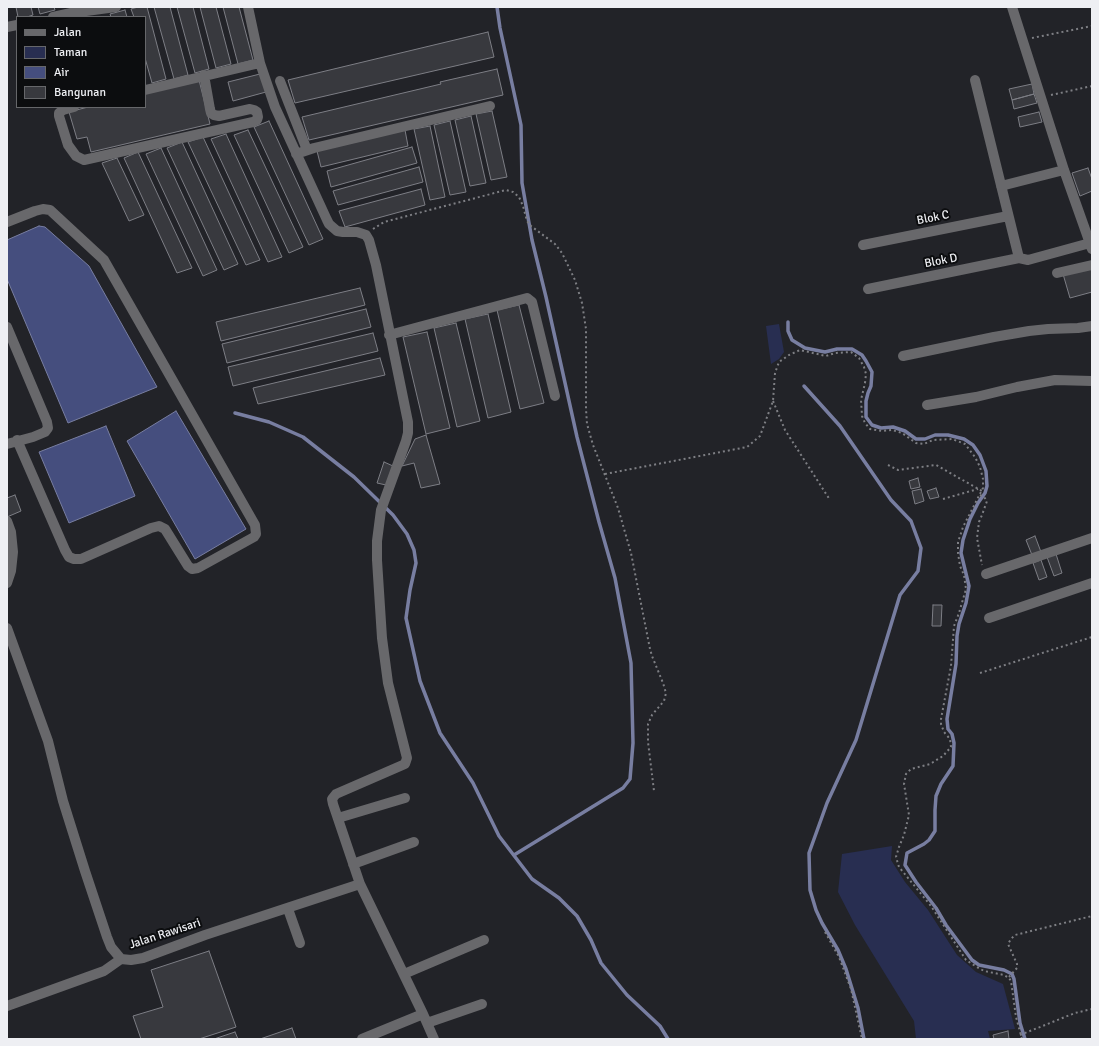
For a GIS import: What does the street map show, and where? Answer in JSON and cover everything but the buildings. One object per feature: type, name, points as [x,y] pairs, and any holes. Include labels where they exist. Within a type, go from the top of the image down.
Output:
[{"type":"street","points":[[57,16],[116,7]]},
{"type":"street","points":[[248,7],[260,63],[275,107],[329,224],[337,231],[357,232],[366,235],[369,240],[376,265],[408,422],[408,433],[383,505],[377,541],[382,638],[388,683],[408,758],[405,764],[398,768],[336,794],[332,799],[360,884],[434,1039]]},
{"type":"street","points":[[1012,7],[1040,98],[1091,246]]},
{"type":"street","points":[[146,90],[260,63]]},
{"type":"street","points":[[70,108],[63,110],[59,113],[59,116],[68,145],[76,156],[84,160],[257,120],[257,112],[250,109],[214,116],[210,109],[204,75]]},
{"type":"street","points":[[975,80],[1019,258]]},
{"type":"street","points":[[280,81],[307,150]]},
{"type":"street","points":[[296,154],[314,148],[490,106]]},
{"type":"street","points":[[1001,186],[1064,170]]},
{"type":"street","points":[[7,222],[35,211],[43,209],[50,210],[104,260],[255,525],[256,534],[254,537],[198,568],[192,569],[188,566],[165,529],[159,526],[151,528],[81,559],[69,557],[12,442],[45,432],[48,428],[47,422],[7,327]]},
{"type":"street","name":"Blok C","points":[[863,245],[1008,216]]},
{"type":"street","name":"Blok D","points":[[868,289],[1019,258],[1028,260],[1091,246]]},
{"type":"street","points":[[1058,273],[1092,265]]},
{"type":"street","points":[[390,335],[527,298],[532,302],[555,396]]},
{"type":"street","points":[[903,356],[994,337],[1048,329],[1092,326]]},
{"type":"street","points":[[927,405],[976,398],[1017,387],[1055,380],[1092,381]]},
{"type":"street","points":[[7,521],[12,532],[13,552],[11,571],[7,583]]},
{"type":"street","points":[[986,574],[1092,538]]},
{"type":"street","points":[[989,618],[1092,582]]},
{"type":"street","name":"Jalan Rawisari","points":[[8,631],[48,741],[66,808],[107,937],[111,947],[121,959],[144,961],[205,935],[360,884]]},
{"type":"street","points":[[338,818],[405,798]]},
{"type":"street","points":[[354,864],[414,842]]},
{"type":"street","points":[[288,908],[300,943]]},
{"type":"street","points":[[404,974],[484,940]]},
{"type":"street","points":[[7,1006],[104,972],[121,959]]},
{"type":"street","points":[[362,1039],[425,1019],[482,1004]]},
{"type":"path","points":[[1023,40],[1092,26]]},
{"type":"path","points":[[1040,98],[1092,86]]},
{"type":"path","points":[[366,235],[384,222],[506,190],[513,192],[519,197],[530,226],[555,244],[562,253],[575,280],[582,303],[586,329],[586,409],[588,424],[594,445],[618,508],[631,552],[652,656],[666,693],[664,701],[652,715],[648,724],[648,742],[654,791]]},
{"type":"path","points":[[605,474],[747,447],[760,436],[773,401],[775,373],[779,362],[800,350],[826,356],[836,353],[851,352],[859,358],[866,374],[861,400],[862,416],[870,429],[882,431],[892,430],[902,433],[916,443],[924,444],[933,440],[952,439],[965,444],[975,457],[980,466],[984,479],[983,488],[963,527],[958,542],[960,566],[964,575],[966,589],[954,626],[952,666],[941,718],[941,724],[944,732],[950,738],[951,747],[943,756],[930,764],[911,770],[906,774],[904,784],[909,815],[896,857],[899,867],[931,906],[966,960],[984,971],[1009,977],[1022,1039]]},
{"type":"path","points":[[773,401],[784,430],[830,500]]},
{"type":"path","points":[[888,465],[898,470],[936,465],[982,491]]},
{"type":"path","points":[[943,499],[978,489]]},
{"type":"path","points":[[980,495],[987,501],[978,522],[977,538],[983,572],[986,574]]},
{"type":"path","points":[[980,673],[1092,637]]},
{"type":"path","points":[[1009,977],[1016,969],[1017,964],[1008,944],[1011,938],[1015,935],[1092,916]]},
{"type":"path","points":[[825,932],[839,957],[851,989],[862,1039]]},
{"type":"path","points":[[1021,1035],[1075,1013],[1092,1009]]},
{"type":"green space","points":[[779,324],[784,352],[779,359],[771,364],[766,326]]},
{"type":"green space","points":[[892,846],[891,860],[905,882],[928,910],[957,955],[976,972],[1003,984],[1015,1029],[988,1031],[990,1039],[916,1039],[914,1021],[855,925],[838,892],[842,854]]},
{"type":"water","points":[[39,226],[45,227],[89,266],[157,387],[68,423],[7,279],[7,240]]},
{"type":"water","points":[[176,411],[246,529],[195,559],[127,441]]},
{"type":"water","points":[[106,426],[135,496],[69,523],[39,452]]},
{"type":"waterway","points":[[497,7],[500,28],[521,125],[522,183],[532,240],[577,437],[615,578],[631,663],[633,743],[630,779],[623,788],[514,855]]},
{"type":"waterway","points":[[788,322],[788,331],[792,340],[805,348],[825,352],[837,349],[852,349],[862,355],[872,372],[871,386],[866,401],[866,417],[872,425],[881,428],[893,427],[905,431],[916,439],[925,439],[935,435],[948,435],[964,439],[973,445],[980,455],[986,471],[987,486],[985,493],[970,519],[963,540],[961,553],[969,586],[957,636],[956,664],[947,719],[948,729],[952,734],[954,743],[953,766],[941,784],[936,796],[935,831],[929,840],[924,844],[907,853],[905,865],[972,960],[979,965],[1004,970],[1012,974],[1020,1023],[1025,1039]]},
{"type":"waterway","points":[[804,386],[840,426],[891,500],[911,521],[921,548],[918,571],[900,595],[856,740],[827,803],[809,853],[810,890],[816,910],[838,950],[846,969],[858,1008],[864,1039]]},
{"type":"waterway","points":[[235,413],[269,422],[303,437],[354,477],[393,515],[407,534],[414,550],[416,563],[406,618],[420,681],[440,733],[473,783],[499,836],[532,879],[559,898],[577,916],[591,940],[601,963],[627,995],[660,1026],[668,1039]]}]
